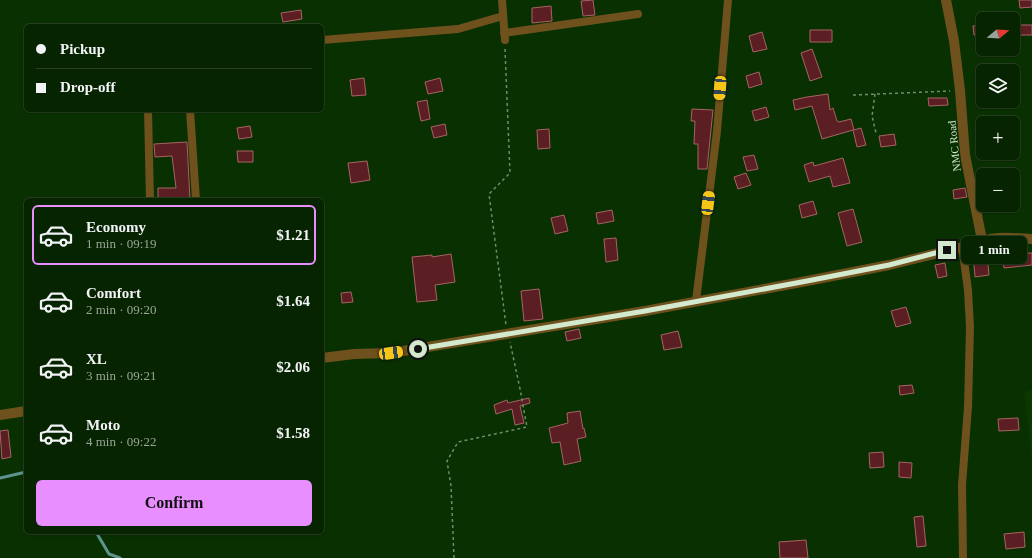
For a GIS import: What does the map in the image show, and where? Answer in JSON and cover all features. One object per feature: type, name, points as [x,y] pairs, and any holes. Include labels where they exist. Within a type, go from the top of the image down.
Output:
[{"type":"street","points":[[502,0],[504,37],[638,14]]},
{"type":"street","points":[[696,301],[717,131],[728,0]]},
{"type":"street","name":"NMC Road","points":[[946,0],[954,41],[960,90],[965,155],[982,240]]},
{"type":"street","points":[[324,40],[458,29],[503,16]]},
{"type":"street","points":[[148,112],[150,198]]},
{"type":"street","points":[[190,112],[196,198]]},
{"type":"street","points":[[324,358],[354,354],[391,353],[645,311],[889,265],[975,244],[982,240],[999,238],[1032,239]]},
{"type":"street","points":[[962,246],[968,290],[970,328],[968,407],[962,485],[963,558]]},
{"type":"street","points":[[0,415],[24,411]]},
{"type":"path","points":[[454,558],[451,486],[447,461],[458,442],[527,427],[508,333],[489,194],[510,173],[504,37]]},
{"type":"path","points":[[853,95],[960,90]]},
{"type":"path","points":[[875,94],[872,116],[876,134]]},
{"type":"shaded area","points":[[1032,390],[1032,458],[1024,392]]},
{"type":"building","points":[[593,0],[595,15],[583,16],[581,1]]},
{"type":"building","points":[[1019,0],[1032,0],[1032,7],[1020,8]]},
{"type":"building","points":[[551,6],[552,21],[532,23],[532,8]]},
{"type":"building","points":[[301,10],[302,19],[283,22],[281,13]]},
{"type":"building","points":[[1020,25],[1032,25],[1032,35],[1020,35]]},
{"type":"building","points":[[973,26],[976,26],[976,35],[974,35]]},
{"type":"building","points":[[810,30],[832,30],[832,42],[810,42]]},
{"type":"building","points":[[762,32],[767,49],[753,52],[749,36]]},
{"type":"building","points":[[812,49],[822,77],[810,81],[801,53]]},
{"type":"building","points":[[759,72],[762,84],[749,88],[746,76]]},
{"type":"building","points":[[364,78],[366,95],[352,96],[350,80]]},
{"type":"building","points":[[440,78],[443,91],[428,94],[425,82]]},
{"type":"building","points":[[828,94],[830,110],[833,108],[837,121],[839,122],[851,119],[854,130],[861,128],[866,145],[857,147],[853,130],[822,139],[812,106],[795,110],[793,100]]},
{"type":"building","points":[[928,98],[947,98],[948,105],[929,106]]},
{"type":"building","points":[[427,100],[430,119],[421,121],[417,102]]},
{"type":"building","points":[[766,107],[769,117],[755,121],[752,111]]},
{"type":"building","points":[[692,109],[713,110],[707,169],[698,169],[698,144],[694,144],[695,121],[691,121]]},
{"type":"building","points":[[445,124],[447,135],[434,138],[431,127]]},
{"type":"building","points":[[250,126],[252,137],[239,139],[237,128]]},
{"type":"building","points":[[549,129],[550,148],[538,149],[537,130]]},
{"type":"building","points":[[894,134],[896,145],[881,147],[879,136]]},
{"type":"building","points":[[187,142],[190,198],[158,198],[158,188],[176,188],[172,156],[155,157],[154,144]]},
{"type":"building","points":[[237,151],[253,151],[253,162],[238,162]]},
{"type":"building","points":[[754,155],[758,169],[747,171],[743,157]]},
{"type":"building","points":[[843,158],[850,183],[833,187],[830,176],[809,182],[804,165],[813,162],[814,166]]},
{"type":"building","points":[[367,161],[370,180],[351,183],[348,163]]},
{"type":"building","points":[[746,173],[751,185],[738,189],[734,177]]},
{"type":"building","points":[[965,188],[967,197],[954,199],[953,190]]},
{"type":"building","points":[[813,201],[817,214],[802,218],[799,205]]},
{"type":"building","points":[[853,209],[862,242],[847,246],[838,213]]},
{"type":"building","points":[[612,210],[614,221],[598,224],[596,213]]},
{"type":"building","points":[[564,215],[568,231],[555,234],[551,218]]},
{"type":"building","points":[[616,238],[618,260],[606,262],[604,239]]},
{"type":"building","points":[[987,253],[989,275],[975,277],[973,254]]},
{"type":"building","points":[[1032,253],[1032,265],[1004,268],[1002,255]]},
{"type":"building","points":[[451,254],[455,282],[435,285],[437,300],[417,302],[412,257],[432,255],[432,257]]},
{"type":"building","points":[[945,263],[947,276],[938,278],[935,265]]},
{"type":"building","points":[[539,289],[543,319],[524,321],[521,291]]},
{"type":"building","points":[[351,292],[353,302],[342,303],[341,293]]},
{"type":"building","points":[[906,307],[911,323],[896,327],[891,311]]},
{"type":"building","points":[[579,329],[581,338],[567,341],[565,332]]},
{"type":"building","points":[[678,331],[682,347],[664,350],[661,335]]},
{"type":"building","points":[[912,385],[914,393],[900,395],[899,386]]},
{"type":"building","points":[[529,398],[530,403],[520,406],[524,423],[515,425],[512,409],[496,414],[494,405],[507,400],[508,403]]},
{"type":"building","points":[[580,411],[586,437],[577,439],[581,461],[564,465],[560,442],[552,443],[549,428],[568,423],[567,413]]},
{"type":"building","points":[[1018,418],[1019,430],[999,431],[998,419]]},
{"type":"building","points":[[8,430],[11,457],[2,459],[0,431]]},
{"type":"building","points":[[883,452],[884,467],[870,468],[869,453]]},
{"type":"building","points":[[899,462],[912,463],[911,478],[899,477]]},
{"type":"building","points":[[923,516],[926,546],[917,547],[914,517]]},
{"type":"building","points":[[1024,532],[1025,547],[1006,549],[1004,534]]},
{"type":"building","points":[[806,540],[808,558],[780,558],[779,542]]},
{"type":"waterway","points":[[0,478],[24,472]]},
{"type":"waterway","points":[[97,534],[109,554],[120,558]]},
{"type":"route","points":[[418,349],[645,311],[807,281],[889,265],[947,250]]}]
